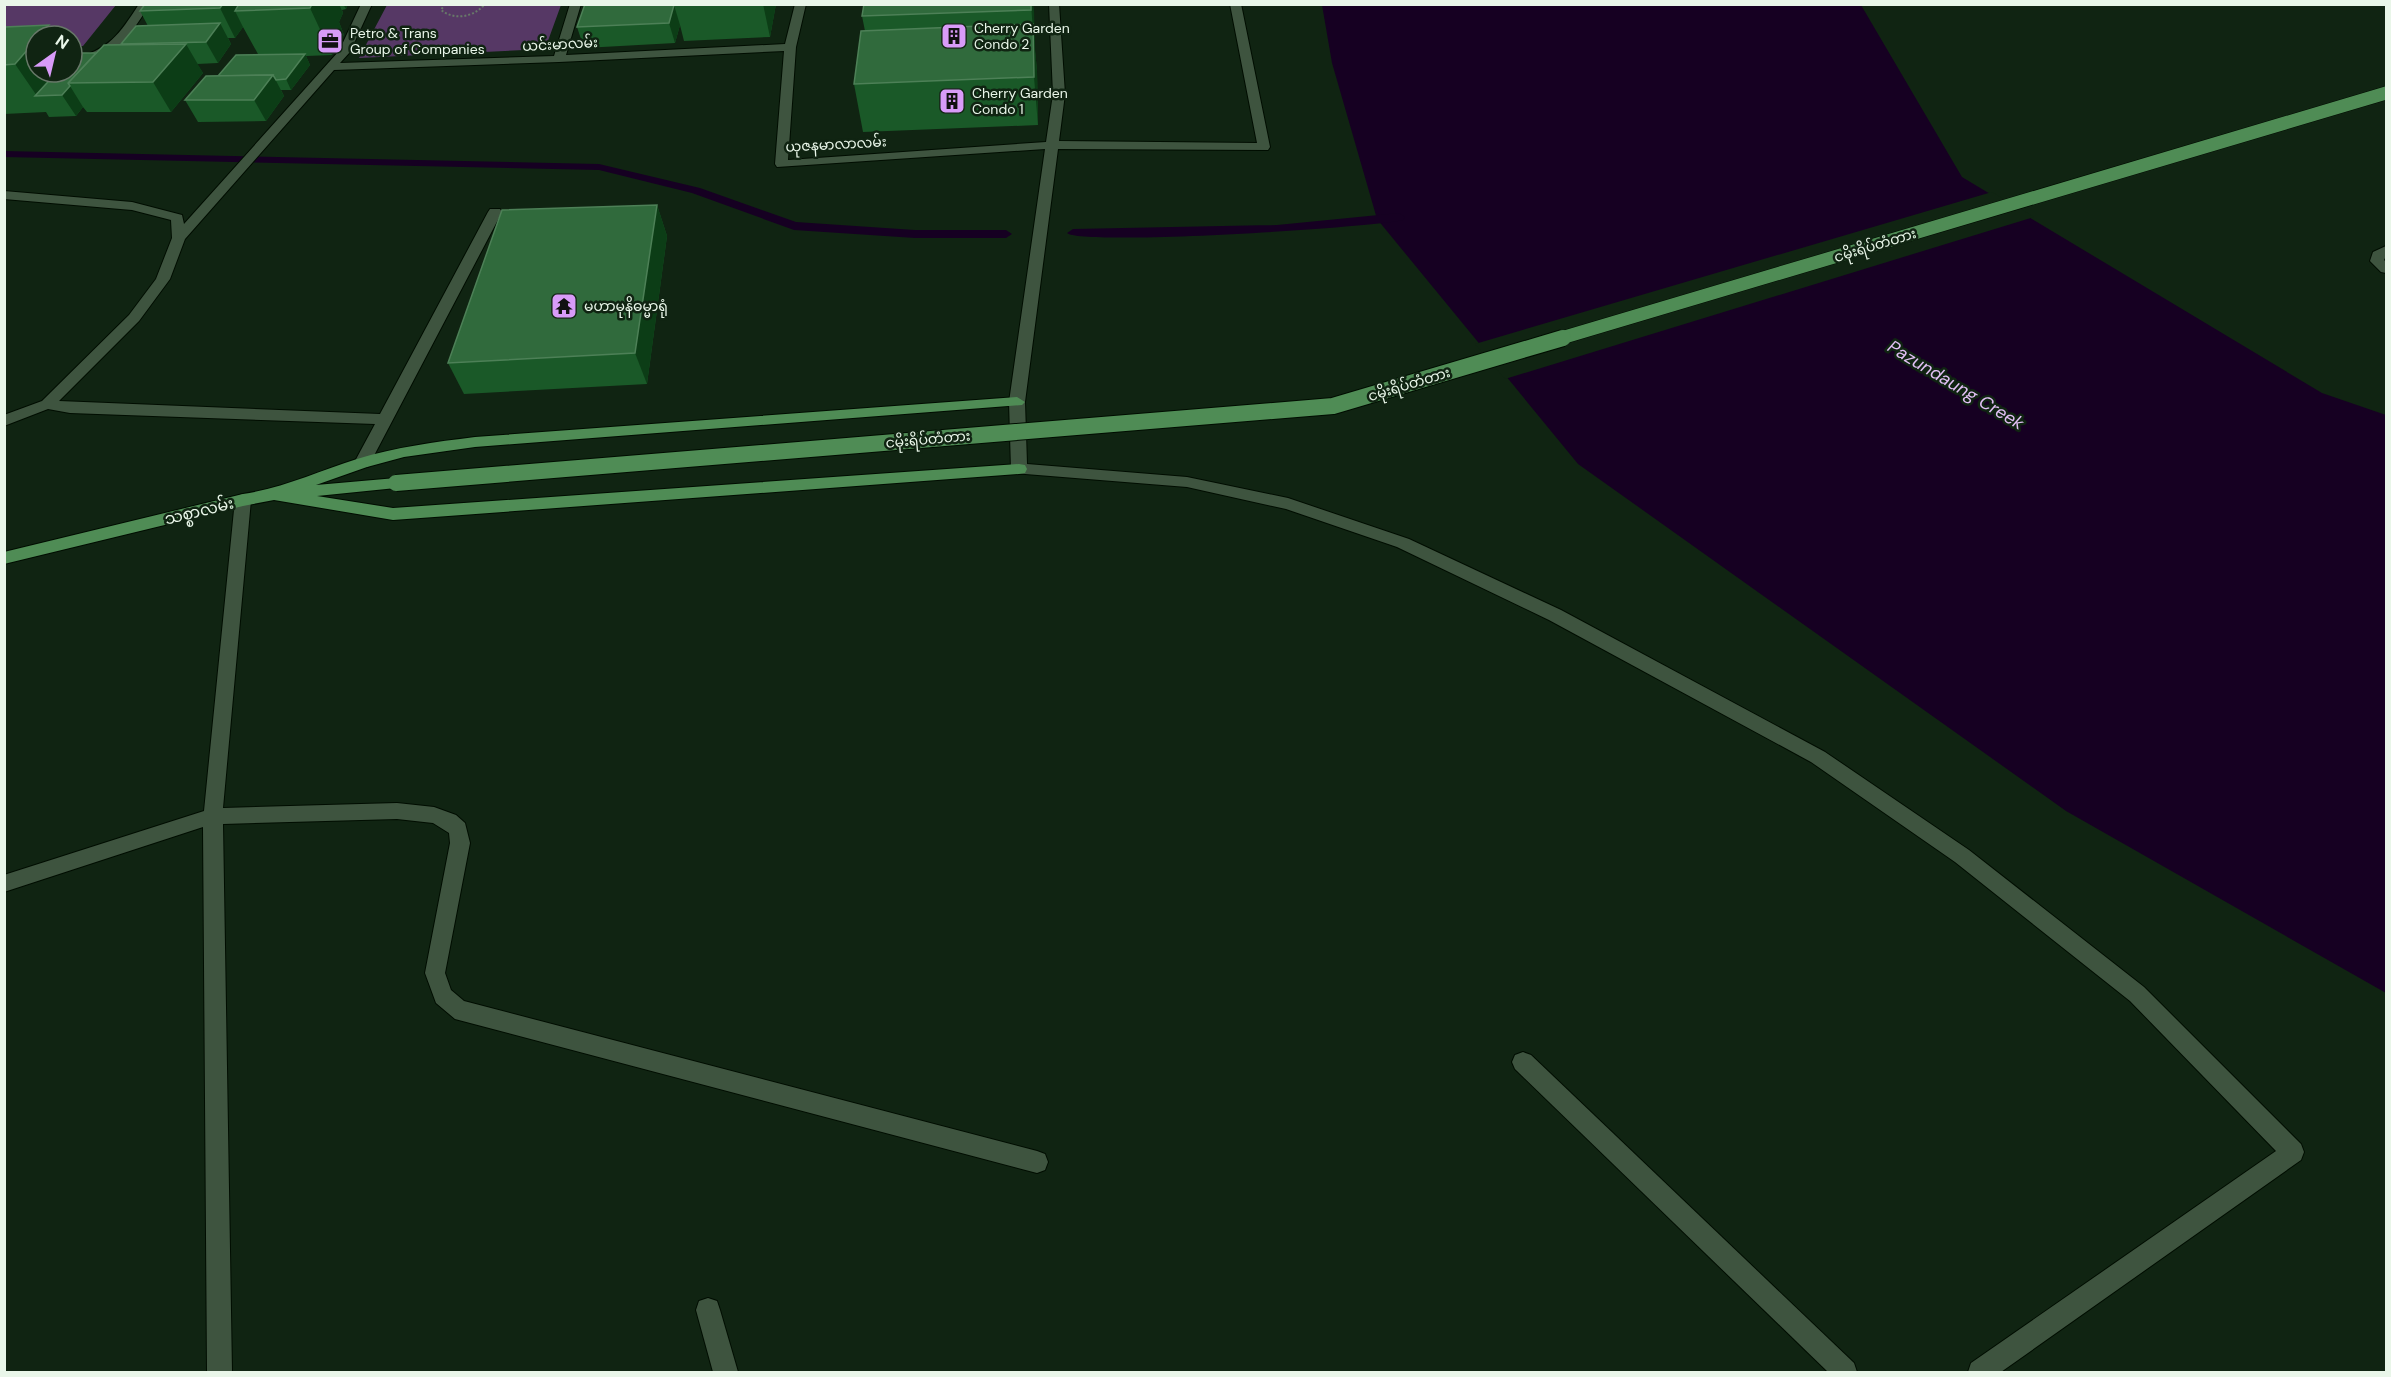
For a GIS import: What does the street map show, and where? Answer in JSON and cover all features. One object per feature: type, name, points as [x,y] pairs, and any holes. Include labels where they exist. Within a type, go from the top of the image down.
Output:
[{"type":"main road","name":"ငမိုးရိပ်တံတား","points":[[396,483],[1332,406],[2386,93]]},
{"type":"main road","points":[[273,495],[362,463],[404,452],[475,442],[1017,402]]},
{"type":"main road","points":[[273,495],[393,514],[1019,469]]},
{"type":"main road","name":"သစ္စာလမ်း","points":[[4,558],[243,500],[396,483]]},
{"type":"street","points":[[84,60],[94,58],[117,45],[145,4]]},
{"type":"street","points":[[4,421],[47,404],[134,318],[163,279],[180,238],[344,52],[367,4]]},
{"type":"street","points":[[559,59],[576,4]]},
{"type":"street","name":"ယုဇနမာလာလမ်း","points":[[801,4],[790,47],[781,164],[1052,145]]},
{"type":"street","points":[[1054,4],[1059,94],[1017,402],[1019,469],[1187,482],[1288,504],[1403,543],[1545,610],[1818,757],[1962,856],[2137,994],[2293,1152],[1980,1372]]},
{"type":"street","points":[[1052,145],[1264,147],[1235,4]]},
{"type":"street","name":"ယင်းမာလမ်း","points":[[331,67],[559,59],[790,47]]},
{"type":"street","points":[[4,195],[132,206],[177,218],[180,238]]},
{"type":"street","points":[[362,463],[495,212]]},
{"type":"street","points":[[2386,250],[2378,255],[2377,261],[2386,269]]},
{"type":"street","points":[[47,404],[70,408],[384,419]]},
{"type":"street","points":[[219,1372],[213,816],[243,500]]},
{"type":"street","points":[[4,884],[213,816],[397,811],[434,815],[449,821],[458,829],[460,843],[435,973],[439,990],[447,1003],[464,1012],[1036,1162]]},
{"type":"street","points":[[1523,1062],[1845,1372]]},
{"type":"street","points":[[708,1310],[726,1372]]},
{"type":"path","points":[[445,4],[441,10],[453,16],[476,13],[484,4]]},
{"type":"shaded area","points":[[5,5],[116,5],[84,45],[84,24],[24,24],[24,41],[5,50]]},
{"type":"shaded area","points":[[387,5],[561,5],[545,49],[359,58]]},
{"type":"water","name":"Pazundaung Creek","points":[[1322,5],[1861,5],[1962,177],[2322,393],[2386,415],[2386,993],[2066,811],[1578,464],[1377,219],[1332,63]]},
{"type":"pier","points":[[1992,192],[2034,217],[1505,379],[1475,344]]},
{"type":"building","points":[[145,4],[223,4],[220,8],[140,11]]},
{"type":"building","points":[[239,4],[312,4],[310,8],[235,11]]},
{"type":"building","points":[[585,4],[674,5],[669,23],[577,27]]},
{"type":"building","points":[[864,4],[1031,4],[1031,10],[862,16]]},
{"type":"building","points":[[220,23],[206,42],[121,44],[136,26]]},
{"type":"building","points":[[1033,24],[1034,77],[854,84],[861,31]]},
{"type":"building","points":[[24,26],[24,54],[15,64],[4,65],[5,27]]},
{"type":"building","points":[[186,44],[153,82],[84,83],[84,66],[104,45]]},
{"type":"building","points":[[84,53],[96,53],[84,66]]},
{"type":"building","points":[[305,54],[286,79],[276,80],[273,75],[218,76],[236,55]]},
{"type":"building","points":[[273,75],[254,100],[185,100],[206,76]]},
{"type":"building","points":[[46,84],[69,84],[70,86],[62,95],[35,96]]},
{"type":"building","points":[[657,205],[635,353],[448,363],[502,210]]},
{"type":"waterway","points":[[4,154],[599,167],[696,190],[794,226],[915,234],[1006,234]]},
{"type":"waterway","points":[[1073,233],[1277,229],[1399,217]]},
{"type":"place","name":"Cherry Garden Condo 2","points":[[954,36]]},
{"type":"place","name":"Petro & Trans Group of Companies","points":[[330,41]]},
{"type":"place","name":"Cherry Garden Condo 1","points":[[952,101]]},
{"type":"place","name":"မဟာမုနိဓမ္မာရုံ","points":[[564,306]]}]
